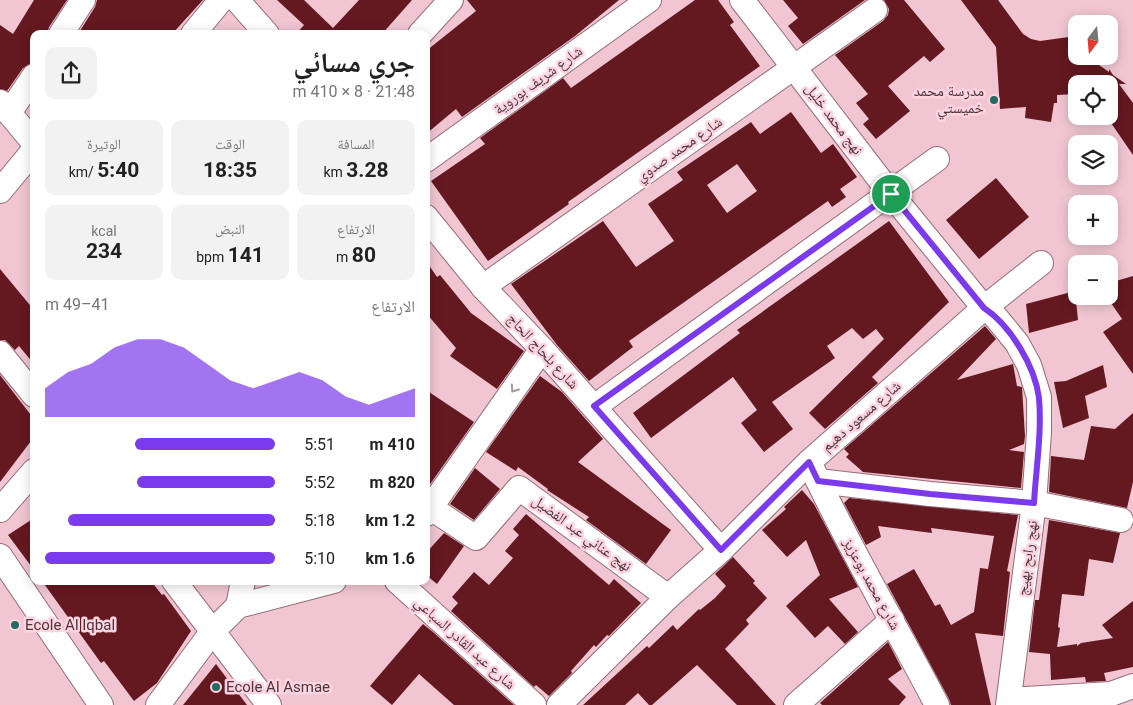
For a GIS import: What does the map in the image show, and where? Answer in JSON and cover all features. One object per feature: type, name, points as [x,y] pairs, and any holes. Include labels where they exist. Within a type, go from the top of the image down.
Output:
[{"type":"street","points":[[64,30],[83,0]]},
{"type":"street","points":[[196,30],[222,0]]},
{"type":"street","points":[[237,0],[263,30]]},
{"type":"street","points":[[424,30],[451,0]]},
{"type":"street","name":"شارع شريف بوروية","points":[[430,157],[649,0]]},
{"type":"street","name":"نهج محمد خليل","points":[[742,0],[891,194],[984,308]]},
{"type":"street","name":"شارع محمد صدوي","points":[[483,287],[875,10]]},
{"type":"street","points":[[30,80],[5,108],[30,138]]},
{"type":"street","points":[[0,191],[30,155]]},
{"type":"street","points":[[594,406],[891,194],[937,159]]},
{"type":"street","name":"شارع بلحاج الحاج","points":[[430,222],[483,287],[594,406],[721,550]]},
{"type":"street","name":"شارع مسعود دهيم","points":[[559,705],[668,597],[813,472],[984,308],[1041,263]]},
{"type":"street","name":"نهج رابح بهيج","points":[[984,308],[994,315],[1017,344],[1029,366],[1038,397],[1039,432],[1034,503],[1008,702]]},
{"type":"street","name":"نهج عناني عبد الفضيل","points":[[430,510],[542,349]]},
{"type":"street","points":[[0,353],[30,389]]},
{"type":"street","points":[[813,472],[930,494],[1034,503],[1122,520]]},
{"type":"street","name":"شارع محمد بوعزيز","points":[[813,472],[836,520],[892,620],[936,705]]},
{"type":"street","points":[[0,510],[30,476]]},
{"type":"street","name":"نهج عناني عبد الفضيل","points":[[430,512],[476,538],[520,488],[668,597]]},
{"type":"street","points":[[0,556],[101,705]]},
{"type":"street","points":[[177,585],[269,705]]},
{"type":"street","points":[[238,606],[242,585]]},
{"type":"street","points":[[158,705],[212,632],[238,606],[319,585]]},
{"type":"street","name":"شارع عبد القادر السباعي","points":[[401,585],[534,705]]},
{"type":"street","points":[[796,705],[892,620]]},
{"type":"street","points":[[1008,702],[1111,694],[1133,686]]},
{"type":"building","points":[[34,0],[67,0],[48,30],[30,30],[30,64],[23,68],[7,91],[0,89],[0,25],[13,34]]},
{"type":"building","points":[[97,0],[203,0],[176,30],[81,30],[95,7]]},
{"type":"building","points":[[277,0],[304,0],[333,28],[359,0],[412,0],[386,30],[300,30],[304,25]]},
{"type":"building","points":[[467,0],[619,0],[575,36],[462,117],[456,109],[430,131],[430,48],[476,11]]},
{"type":"building","points":[[695,0],[718,0],[734,22],[730,25],[760,66],[488,261],[431,181],[485,144],[480,138],[563,78],[571,88]]},
{"type":"building","points":[[783,0],[865,0],[803,44],[788,26],[798,18]]},
{"type":"building","points":[[884,0],[904,0],[945,49],[930,62],[924,56],[888,86],[910,111],[876,139],[863,124],[869,119],[856,103],[868,94],[835,55],[883,21],[888,15],[889,9]]},
{"type":"building","points":[[961,0],[998,0],[1023,34],[1031,39],[1040,41],[1068,37],[1068,65],[1099,65],[1109,72],[1109,69],[1113,75],[1068,75],[1068,94],[1057,95],[1057,103],[1054,103],[1051,122],[1025,118],[1026,107],[1000,109],[996,47]]},
{"type":"building","points":[[1118,78],[1126,84],[1119,84],[1133,103],[1133,155],[1112,125],[1118,125]]},
{"type":"building","points":[[791,112],[821,153],[833,144],[857,177],[840,189],[846,197],[832,207],[828,201],[629,341],[633,347],[589,381],[557,345],[511,284],[603,221],[636,267],[674,241],[648,204],[683,180],[677,172],[751,122],[760,134]],"holes":[[[737,164],[757,191],[727,213],[707,185]]]},
{"type":"building","points":[[996,178],[1029,217],[979,259],[946,220]]},
{"type":"building","points":[[889,221],[949,302],[872,377],[878,383],[825,429],[809,413],[884,339],[876,329],[863,339],[852,328],[827,346],[835,358],[772,402],[793,429],[764,452],[741,423],[757,410],[733,377],[651,438],[633,413],[740,333],[737,330]]},
{"type":"building","points":[[430,267],[437,277],[440,275],[471,313],[524,351],[497,389],[450,356],[456,348],[430,318]]},
{"type":"building","points":[[0,269],[30,305],[30,359],[19,346],[15,350],[5,340],[0,340]]},
{"type":"building","points":[[1133,276],[1133,374],[1103,332],[1122,319],[1112,305],[1118,305],[1118,280]]},
{"type":"building","points":[[1068,293],[1068,305],[1076,305],[1078,320],[1029,333],[1026,304]]},
{"type":"building","points":[[985,326],[996,339],[957,380],[1013,364],[1017,386],[1022,387],[1025,436],[1024,444],[1009,450],[1024,452],[1021,488],[863,472],[846,457],[849,454],[844,449]]},
{"type":"building","points":[[1103,365],[1107,387],[1085,396],[1089,418],[1063,428],[1054,382],[1066,381]]},
{"type":"building","points":[[0,375],[30,414],[30,442],[0,482]]},
{"type":"building","points":[[540,376],[562,392],[603,439],[578,462],[671,530],[646,564],[586,520],[589,517],[547,490],[518,467],[516,471],[486,452]]},
{"type":"building","points":[[430,393],[474,422],[430,484]]},
{"type":"building","points":[[1133,413],[1133,482],[1127,508],[1049,492],[1051,456],[1084,460],[1091,426],[1115,429]]},
{"type":"building","points":[[475,468],[500,489],[474,520],[450,504]]},
{"type":"building","points":[[802,490],[814,504],[858,587],[829,599],[858,632],[845,644],[828,626],[815,638],[786,606],[820,575],[806,540],[787,557],[762,530],[786,509],[784,507]]},
{"type":"building","points":[[849,498],[1018,515],[1007,571],[1010,572],[1003,636],[975,633],[991,705],[951,705],[887,584],[914,569],[935,606],[940,604],[951,625],[974,612],[980,568],[988,569],[994,536],[931,528],[932,533],[878,526],[881,537],[866,545],[844,503]]},
{"type":"building","points":[[526,514],[609,585],[614,579],[641,603],[609,636],[607,635],[596,647],[594,645],[571,671],[572,673],[549,696],[536,685],[534,687],[451,611],[458,603],[452,597],[474,572],[489,585],[513,558],[505,551],[519,535],[513,529]]},
{"type":"building","points":[[1049,520],[1120,533],[1113,563],[1089,559],[1084,596],[1062,594],[1058,627],[1060,628],[1057,647],[1077,644],[1077,646],[1081,643],[1113,638],[1102,625],[1133,601],[1133,667],[1104,673],[1106,681],[1086,682],[1085,677],[1051,680],[1050,654],[1029,652],[1035,600],[1039,600]]},
{"type":"building","points":[[30,521],[30,565],[8,535]]},
{"type":"building","points":[[444,533],[464,546],[437,584],[430,578],[430,549]]},
{"type":"building","points":[[733,557],[755,581],[753,583],[767,598],[746,620],[749,624],[725,649],[776,705],[737,705],[697,665],[652,705],[649,705],[638,693],[625,705],[583,705],[647,646],[649,648],[673,625],[677,630],[699,609],[715,598],[726,586],[715,574]]},
{"type":"building","points":[[45,585],[154,585],[162,595],[164,594],[191,631],[157,683],[134,701],[104,661],[101,663]]},
{"type":"building","points":[[423,624],[514,705],[454,705],[419,674],[392,705],[370,686]]},
{"type":"building","points":[[888,642],[902,669],[888,679],[906,697],[899,705],[822,705],[820,703]]},
{"type":"building","name":"Ecole Al Asmae","points":[[216,664],[247,705],[183,705]]},
{"type":"place","name":"مدرسة محمد خميستي","points":[[994,100]]},
{"type":"place","name":"Ecole Al Iqbal","points":[[15,625]]},
{"type":"place","name":"Ecole Al Asmae","points":[[216,687]]},
{"type":"route","points":[[891,194],[984,308],[994,315],[1006,329],[1029,366],[1038,397],[1039,432],[1034,503],[930,494],[818,481],[809,462],[721,550],[594,406],[891,194]]}]
